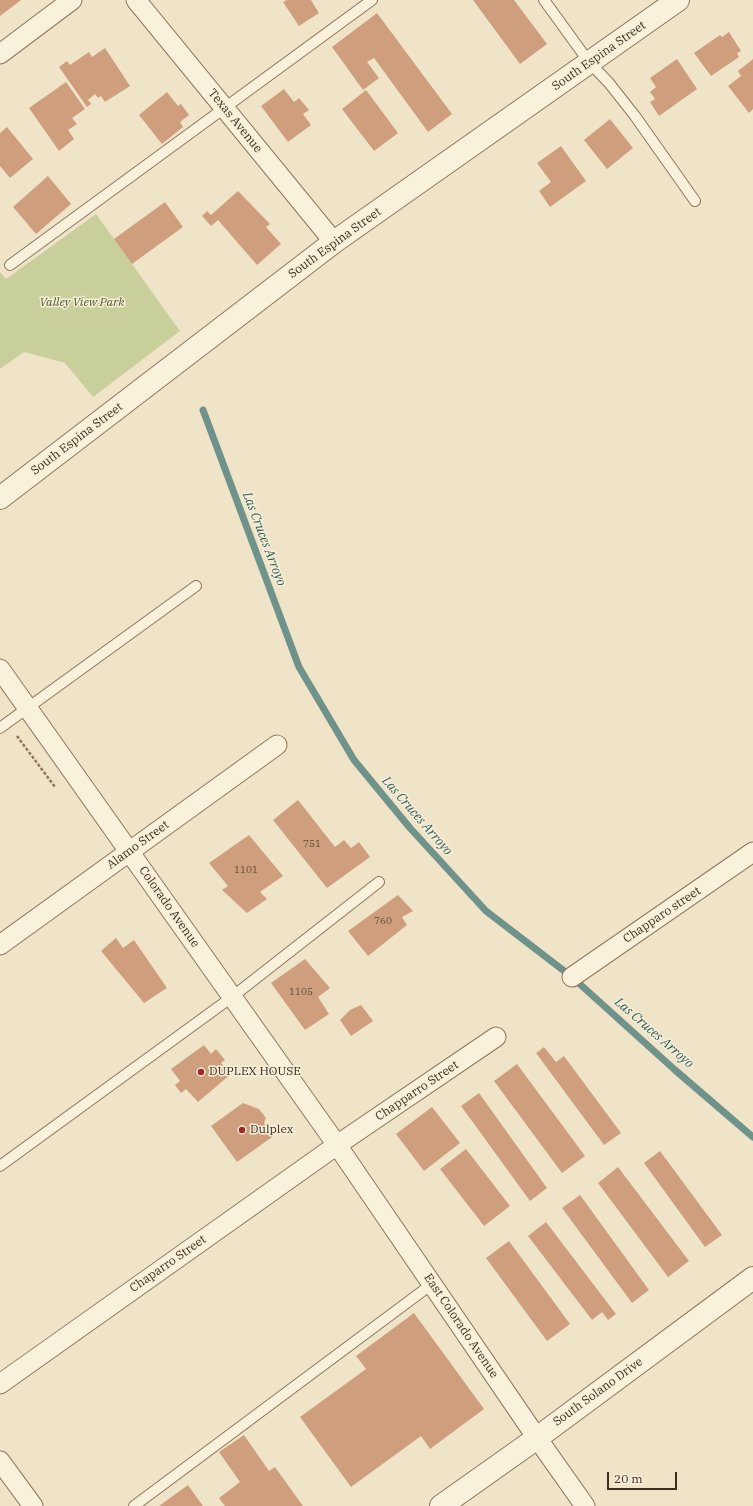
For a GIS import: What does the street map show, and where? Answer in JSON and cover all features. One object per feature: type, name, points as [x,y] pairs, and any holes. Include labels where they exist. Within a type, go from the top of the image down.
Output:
[{"type":"street","points":[[0,54],[72,0]]},
{"type":"street","name":"Texas Avenue","points":[[136,0],[334,242]]},
{"type":"street","name":"South Espina Street","points":[[0,498],[334,242],[678,0]]},
{"type":"street","name":"Colorado Avenue","points":[[0,669],[337,1145]]},
{"type":"street","name":"Alamo Street","points":[[0,945],[277,745]]},
{"type":"street","name":"Chapparo street","points":[[572,977],[753,852]]},
{"type":"street","name":"Chapparro Street","points":[[337,1145],[496,1037]]},
{"type":"street","name":"East Colorado Avenue","points":[[337,1145],[536,1438],[585,1506]]},
{"type":"street","name":"Chaparro Street","points":[[0,1384],[337,1145]]},
{"type":"street","name":"South Solano Drive","points":[[441,1506],[753,1278]]},
{"type":"street","points":[[0,1461],[33,1506]]},
{"type":"lane","points":[[10,265],[372,0]]},
{"type":"lane","points":[[544,0],[589,62],[609,83],[635,116],[695,201]]},
{"type":"lane","points":[[4,725],[196,586]]},
{"type":"lane","points":[[0,1166],[232,997],[379,882]]},
{"type":"lane","points":[[134,1506],[432,1284]]},
{"type":"path","points":[[4,725],[57,790]]},
{"type":"green space","name":"Valley View Park","points":[[96,214],[180,331],[93,397],[65,363],[24,352],[0,369],[0,272],[6,279]]},
{"type":"building","points":[[0,0],[21,0],[0,16]]},
{"type":"building","points":[[287,0],[311,0],[319,13],[299,26],[283,2]]},
{"type":"building","points":[[473,0],[514,0],[547,44],[520,64]]},
{"type":"building","points":[[377,13],[452,114],[428,132],[374,58],[367,62],[379,78],[363,90],[332,47]]},
{"type":"building","points":[[729,32],[741,51],[737,53],[739,57],[711,76],[694,53],[720,35],[722,37]]},
{"type":"building","points":[[105,48],[130,86],[105,102],[101,96],[98,98],[95,94],[88,100],[91,104],[87,107],[59,67],[67,61],[70,65],[89,52],[92,57]]},
{"type":"building","points":[[677,59],[697,89],[659,116],[650,102],[655,99],[650,92],[656,87],[650,78]]},
{"type":"building","points":[[753,59],[753,109],[749,113],[728,86],[741,76],[738,71]]},
{"type":"building","points":[[66,82],[85,109],[72,118],[77,124],[68,130],[74,139],[59,151],[29,108]]},
{"type":"building","points":[[284,89],[294,102],[299,98],[309,110],[303,114],[311,125],[288,142],[261,106]]},
{"type":"building","points":[[366,90],[398,133],[374,151],[342,109]]},
{"type":"building","points":[[167,92],[178,106],[181,104],[189,115],[180,122],[183,127],[162,144],[139,115]]},
{"type":"building","points":[[610,119],[633,148],[607,169],[584,140]]},
{"type":"building","points":[[7,127],[33,159],[10,178],[0,166],[0,133]]},
{"type":"building","points":[[561,146],[586,181],[550,207],[539,191],[551,182],[537,163]]},
{"type":"building","points":[[48,176],[71,204],[36,234],[13,207]]},
{"type":"building","points":[[238,191],[270,224],[266,227],[281,244],[257,265],[218,220],[211,226],[202,216],[207,211],[211,215]]},
{"type":"building","points":[[165,202],[183,227],[132,264],[114,239]]},
{"type":"building","points":[[298,800],[335,847],[344,840],[351,848],[359,842],[370,857],[327,888],[273,820]]},
{"type":"building","points":[[249,835],[283,876],[260,892],[267,899],[247,913],[222,890],[228,886],[209,863]]},
{"type":"building","points":[[398,895],[413,911],[402,917],[407,925],[368,956],[348,931]]},
{"type":"building","points":[[116,938],[123,948],[134,940],[167,988],[144,1003],[101,951]]},
{"type":"building","points":[[305,959],[330,988],[318,997],[329,1014],[305,1030],[271,983]]},
{"type":"building","points":[[361,1005],[373,1021],[351,1036],[340,1020],[350,1010]]},
{"type":"building","name":"DUPLEX HOUSE","points":[[204,1045],[211,1054],[216,1049],[225,1060],[221,1063],[231,1074],[198,1102],[186,1089],[181,1093],[175,1085],[180,1081],[171,1069]]},
{"type":"building","points":[[544,1047],[556,1062],[564,1056],[621,1133],[604,1145],[536,1053]]},
{"type":"building","points":[[517,1064],[585,1156],[562,1173],[494,1081]]},
{"type":"building","points":[[479,1093],[547,1188],[530,1201],[461,1106]]},
{"type":"building","name":"Dulplex","points":[[243,1103],[259,1109],[266,1118],[264,1123],[275,1135],[237,1162],[211,1126]]},
{"type":"building","points":[[432,1107],[460,1143],[424,1171],[396,1134]]},
{"type":"building","points":[[466,1149],[510,1206],[484,1226],[440,1169]]},
{"type":"building","points":[[660,1151],[722,1235],[705,1247],[644,1163]]},
{"type":"building","points":[[618,1167],[689,1261],[668,1277],[598,1183]]},
{"type":"building","points":[[580,1195],[649,1290],[632,1303],[562,1208]]},
{"type":"building","points":[[546,1222],[616,1314],[608,1320],[602,1312],[592,1320],[528,1236]]},
{"type":"building","points":[[509,1241],[570,1324],[547,1341],[486,1258]]},
{"type":"building","points":[[414,1313],[484,1409],[430,1449],[421,1436],[351,1487],[300,1417],[366,1369],[356,1356]]},
{"type":"building","points":[[244,1435],[269,1471],[275,1467],[303,1506],[225,1506],[219,1498],[240,1482],[219,1452]]},
{"type":"building","points":[[188,1485],[203,1506],[159,1506]]},
{"type":"waterway","name":"Las Cruces Arroyo","points":[[203,410],[299,667],[354,760],[410,828],[486,911],[572,977],[675,1070],[753,1137]]},
{"type":"place","name":"DUPLEX HOUSE","points":[[201,1072]]},
{"type":"place","name":"Dulplex","points":[[242,1130]]}]
